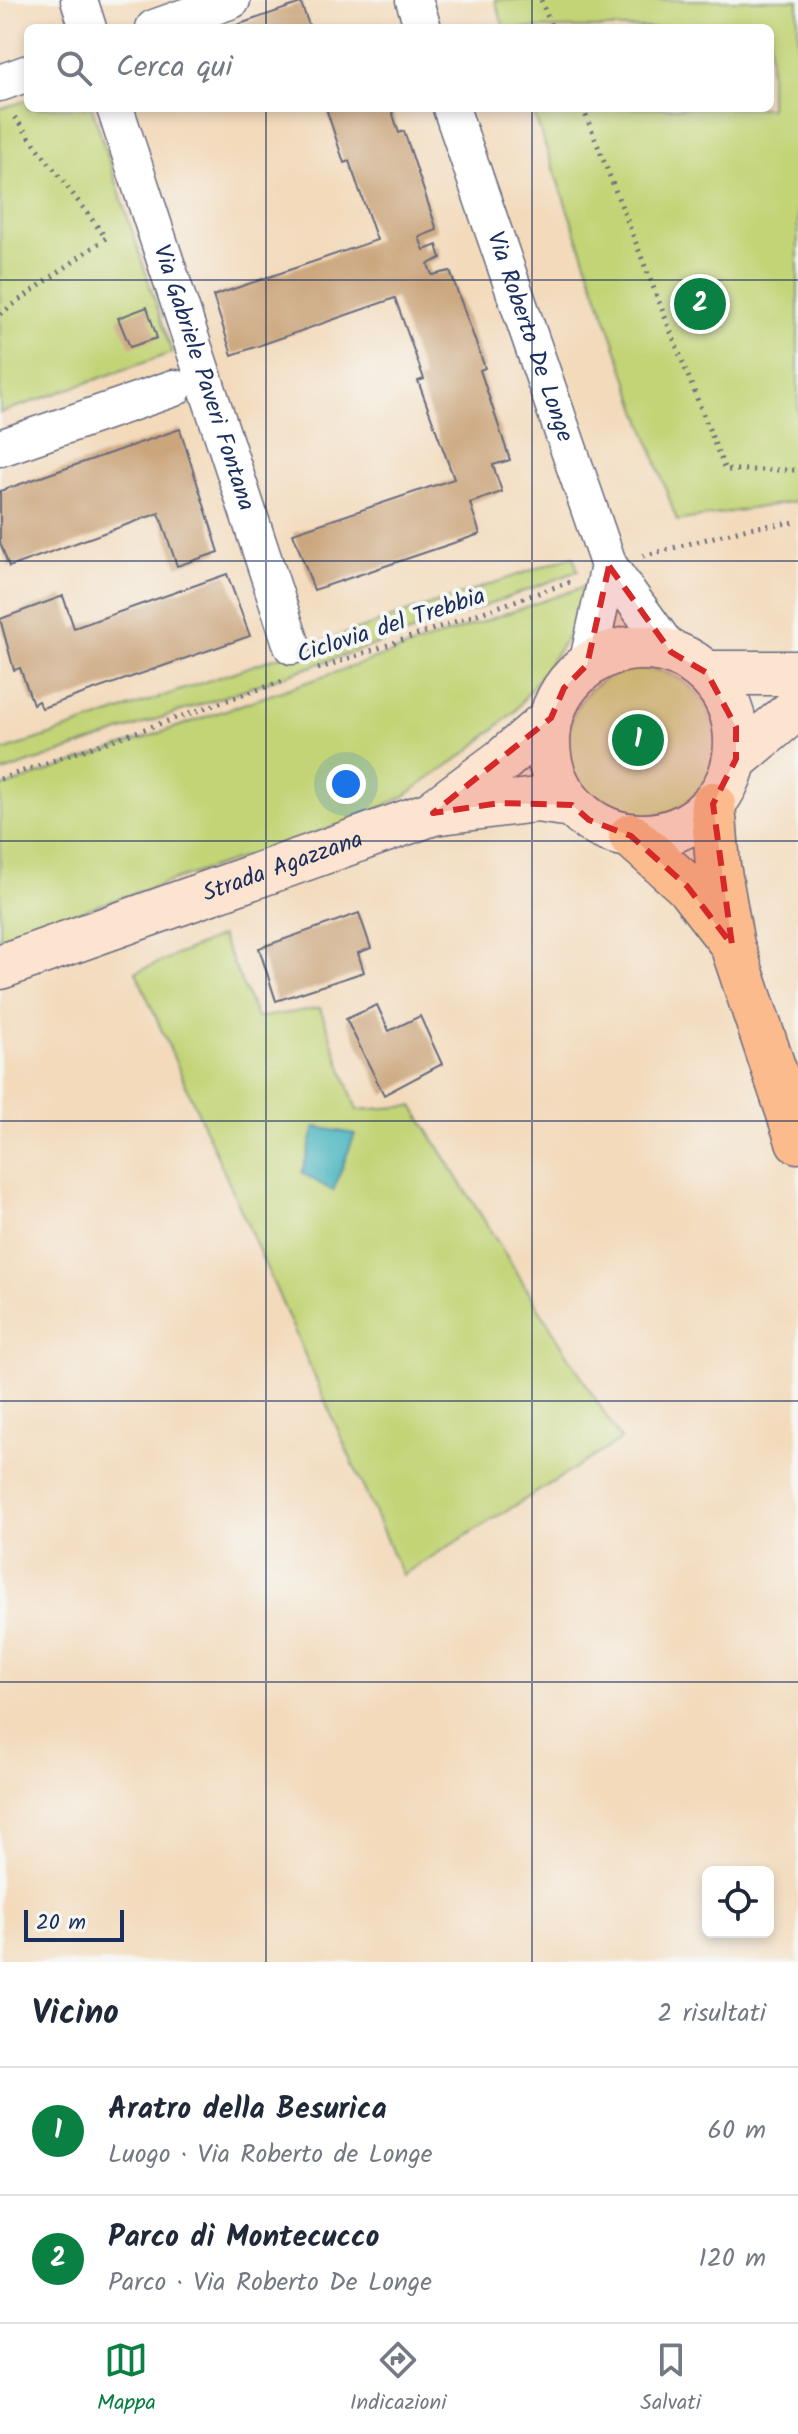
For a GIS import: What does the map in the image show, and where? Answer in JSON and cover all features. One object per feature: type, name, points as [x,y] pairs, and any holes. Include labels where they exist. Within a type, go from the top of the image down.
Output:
[{"type":"main road","points":[[732,945],[687,886],[631,836],[589,820],[572,805],[555,779],[548,749],[551,718],[564,688],[587,665],[613,652],[642,648],[689,663],[798,673]]},
{"type":"main road","points":[[631,836],[661,835],[690,824],[713,804],[728,783],[736,759],[736,727],[726,698],[689,663]]},
{"type":"main road","points":[[736,759],[798,707]]},
{"type":"main road","points":[[433,813],[503,760],[551,718]]},
{"type":"main road","name":"Strada Agazzana","points":[[0,967],[433,813],[536,800],[572,805]]},
{"type":"main road","points":[[713,804],[718,866],[732,945],[798,1141]]},
{"type":"street","points":[[79,0],[87,24]]},
{"type":"street","points":[[165,24],[232,0]]},
{"type":"street","points":[[414,0],[422,24]]},
{"type":"street","points":[[3,95],[24,77]]},
{"type":"street","name":"Via Gabriele Paveri Fontana","points":[[116,112],[294,666]]},
{"type":"street","name":"Via Roberto De Longe","points":[[452,112],[609,566]]},
{"type":"street","points":[[0,448],[174,388]]},
{"type":"street","points":[[609,566],[689,663]]},
{"type":"street","points":[[587,665],[609,566]]},
{"type":"path","points":[[541,0],[550,24]]},
{"type":"path","points":[[0,314],[106,238],[3,95]]},
{"type":"path","points":[[585,112],[725,470],[798,470]]},
{"type":"path","name":"Ciclovia del Trebbia","points":[[0,779],[294,666],[514,604],[609,566],[748,528],[798,522]]},
{"type":"highlighted area","points":[[609,566],[671,652],[707,673],[736,727],[736,759],[713,804],[732,945],[687,886],[631,836],[589,820],[572,805],[500,803],[433,813],[551,718],[564,688],[587,665]]},
{"type":"green space","points":[[495,0],[798,0],[798,501],[677,521],[533,112],[774,112],[774,24],[503,24]]},
{"type":"green space","points":[[24,101],[24,112],[93,112],[172,353],[0,413],[0,109]]},
{"type":"green space","points":[[573,556],[578,571],[447,620],[0,773],[0,752]]},
{"type":"green space","points":[[586,586],[574,628],[515,711],[469,751],[403,797],[349,822],[0,938],[0,788]]},
{"type":"green space","points":[[642,669],[670,674],[695,690],[711,715],[716,743],[711,771],[695,796],[670,812],[642,817],[614,812],[589,796],[573,771],[568,743],[573,715],[589,690],[614,674]]},
{"type":"green space","points":[[221,936],[257,1018],[320,1008],[357,1110],[413,1106],[621,1440],[402,1575],[136,972]]},
{"type":"water","points":[[315,1127],[355,1134],[333,1191],[302,1173]]},
{"type":"building","points":[[301,3],[309,24],[240,24]]},
{"type":"building","points":[[327,112],[392,112],[399,133],[404,131],[437,230],[419,237],[424,250],[437,245],[441,258],[428,264],[432,275],[450,271],[485,368],[480,370],[510,460],[493,465],[502,492],[470,503],[480,534],[314,590],[293,533],[454,479],[418,381],[424,379],[395,298],[232,355],[213,296],[377,240],[349,161],[344,163]]},
{"type":"building","points":[[147,307],[157,338],[130,347],[118,318]]},
{"type":"building","points":[[180,429],[219,552],[177,566],[159,513],[9,567],[0,542],[0,491]]},
{"type":"building","points":[[227,574],[250,636],[42,708],[38,701],[33,704],[20,668],[14,670],[0,619],[63,596],[74,628]]},
{"type":"building","points":[[359,913],[371,948],[358,953],[364,972],[276,1001],[259,948]]},
{"type":"building","points":[[377,1005],[389,1031],[420,1016],[442,1064],[384,1095],[346,1019]]},
{"type":"place","name":"Parco di Montecucco","points":[[700,304]]},
{"type":"place","name":"Aratro della Besurica","points":[[638,740]]}]
